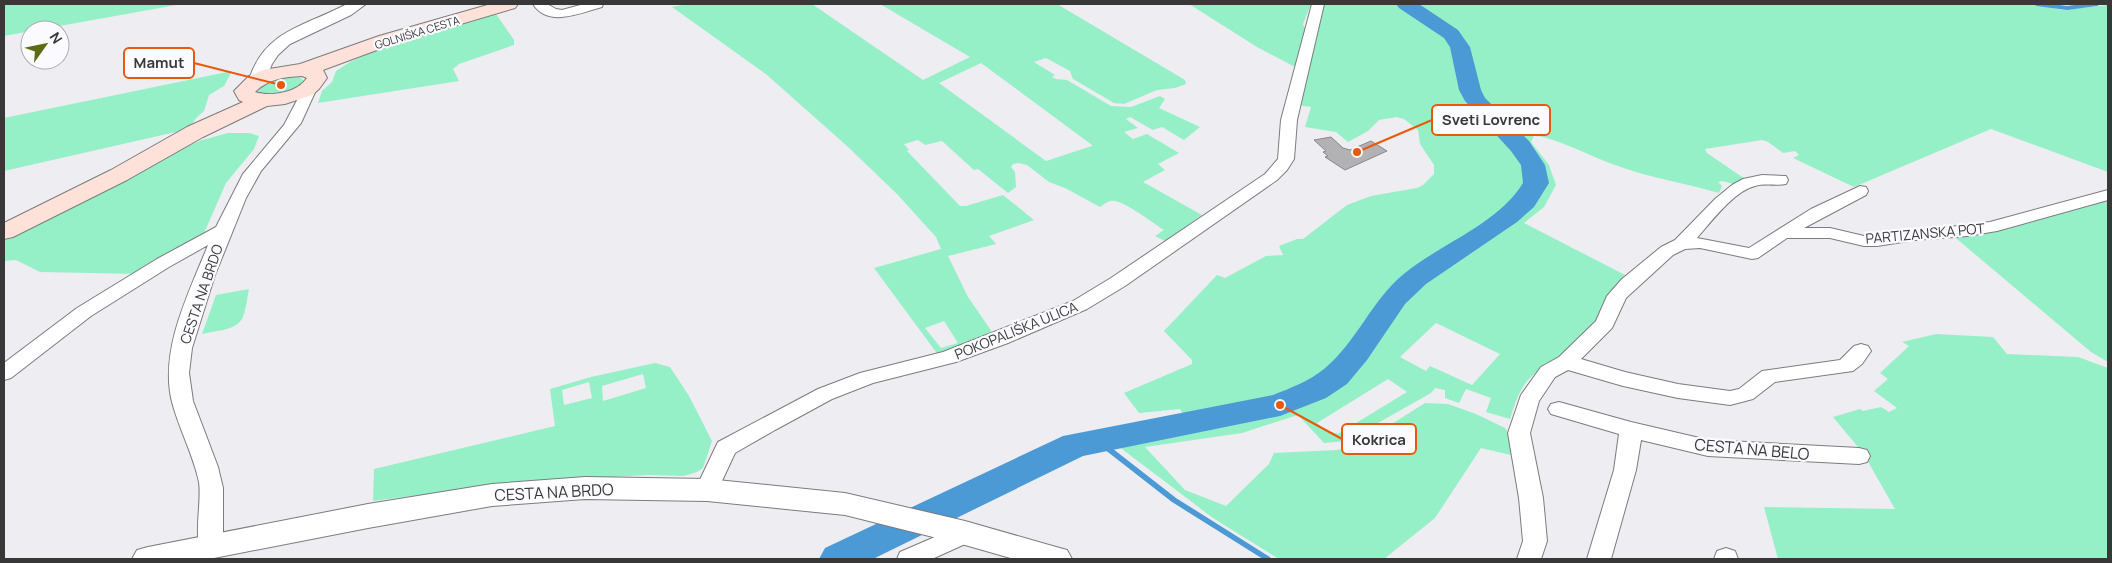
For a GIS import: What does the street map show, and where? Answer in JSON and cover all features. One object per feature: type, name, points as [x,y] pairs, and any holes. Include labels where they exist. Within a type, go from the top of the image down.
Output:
[{"type":"main road","name":"GOLNIŠKA CESTA","points":[[261,94],[290,96],[309,78],[354,52],[509,4]]},
{"type":"main road","points":[[4,232],[119,175],[261,94],[281,72],[309,78]]},
{"type":"street","points":[[295,120],[292,108],[287,102],[261,94],[260,68],[268,56],[284,41],[358,4]]},
{"type":"street","points":[[539,4],[553,13],[562,14],[597,4]]},
{"type":"street","name":"POKOPALIŠKA ULICA","points":[[707,490],[726,448],[767,425],[825,394],[859,381],[949,357],[1001,338],[1080,305],[1118,282],[1271,177],[1280,169],[1286,158],[1292,105],[1318,4]]},
{"type":"street","points":[[268,56],[273,66],[281,72]]},
{"type":"street","name":"CESTA NA BRDO","points":[[211,546],[211,483],[181,395],[179,373],[189,325],[223,230],[250,175],[295,120],[309,78]]},
{"type":"street","points":[[1529,559],[1535,541],[1531,498],[1519,433],[1529,400],[1548,372],[1566,362],[1605,324],[1617,296],[1629,282],[1661,255],[1681,244],[1732,191],[1747,183],[1780,180]]},
{"type":"street","points":[[1681,244],[1700,243],[1752,254],[1817,213],[1860,191]]},
{"type":"street","name":"PARTIZANSKA POT","points":[[1783,233],[1830,233],[1864,241],[1877,241],[1991,227],[2108,194]]},
{"type":"street","points":[[4,373],[84,312],[163,263],[223,230]]},
{"type":"street","points":[[1566,362],[1632,381],[1678,391],[1730,398],[1746,394],[1769,376],[1846,366],[1861,351]]},
{"type":"street","name":"CESTA NA BELO","points":[[1559,409],[1631,430],[1708,448],[1859,456]]},
{"type":"street","points":[[1599,559],[1625,470],[1631,430]]},
{"type":"street","name":"CESTA NA BRDO","points":[[165,557],[211,546],[368,516],[492,495],[585,488],[707,490],[816,500],[845,504],[965,533]]},
{"type":"street","points":[[909,559],[965,533],[1056,559]]},
{"type":"green space","points":[[4,4],[182,4],[70,24],[70,20],[20,20],[20,33],[4,36]]},
{"type":"green space","points":[[688,4],[812,4],[923,80],[970,57],[880,4],[1057,4],[1185,80],[1186,84],[1175,88],[1157,90],[1124,104],[1114,103],[1073,79],[1070,71],[1046,58],[1034,62],[1055,75],[1052,77],[1067,80],[1111,106],[1131,107],[1160,96],[1165,99],[1159,108],[1200,127],[1184,140],[1162,127],[1153,130],[1130,117],[1126,119],[1138,128],[1124,132],[1133,139],[1147,134],[1179,153],[1158,164],[1165,170],[1143,182],[1202,215],[1165,241],[1155,236],[1164,230],[1127,206],[1113,201],[1107,202],[1100,207],[1065,188],[1049,182],[1027,165],[1013,164],[1011,167],[1015,172],[1016,187],[1008,193],[978,169],[974,170],[942,141],[925,145],[918,140],[904,144],[909,150],[907,151],[960,206],[1003,195],[1034,220],[989,236],[996,244],[948,256],[968,297],[992,332],[986,339],[939,356],[874,268],[941,249],[936,237],[897,194],[847,146],[767,75],[672,7]],"holes":[[[981,63],[1092,145],[1092,146],[1046,161],[939,83]],[[944,321],[958,343],[941,348],[925,328]]]},
{"type":"green space","points":[[1189,4],[1311,4],[1303,24],[1306,30],[1295,67],[1257,47]]},
{"type":"green space","points":[[1323,4],[1402,4],[1424,16],[1446,33],[1460,50],[1470,96],[1481,111],[1511,142],[1527,165],[1530,176],[1528,187],[1520,200],[1492,224],[1401,280],[1386,298],[1351,352],[1327,374],[1305,388],[1260,404],[1235,409],[1182,413],[1180,409],[1139,413],[1124,393],[1192,364],[1192,360],[1164,331],[1217,275],[1225,278],[1266,256],[1283,255],[1279,246],[1297,239],[1303,239],[1347,205],[1371,196],[1417,188],[1434,174],[1434,165],[1420,144],[1418,130],[1404,119],[1396,117],[1379,120],[1368,131],[1348,142],[1336,132],[1305,127],[1311,107],[1296,105]]},
{"type":"green space","points":[[1409,4],[2032,4],[2063,10],[2108,5],[2108,172],[1991,129],[1854,187],[1793,158],[1799,155],[1795,151],[1783,153],[1762,140],[1705,149],[1707,153],[1745,179],[1734,184],[1718,182],[1722,186],[1719,193],[1630,170],[1545,137],[1534,135],[1531,142],[1549,165],[1556,185],[1544,207],[1524,223],[1627,276],[1606,308],[1583,336],[1562,357],[1526,382],[1519,394],[1510,419],[1486,412],[1491,398],[1466,389],[1459,403],[1445,398],[1445,390],[1435,388],[1431,393],[1346,441],[1324,443],[1298,415],[1242,433],[1145,447],[1185,490],[1226,506],[1269,464],[1274,453],[1337,450],[1349,447],[1384,429],[1425,403],[1448,404],[1476,414],[1505,428],[1508,432],[1511,455],[1481,448],[1435,518],[1384,559],[1279,559],[1213,518],[1114,443],[1251,418],[1278,411],[1304,401],[1329,388],[1345,377],[1366,355],[1399,304],[1409,293],[1433,277],[1460,253],[1513,219],[1534,199],[1539,188],[1539,172],[1532,157],[1521,142],[1492,115],[1471,90],[1470,78],[1473,71],[1468,68],[1465,54],[1454,36],[1447,29]],"holes":[[[1436,323],[1500,354],[1472,385],[1430,366],[1426,371],[1400,357]],[[1388,379],[1407,392],[1338,434],[1325,430],[1317,423]]]},
{"type":"green space","points":[[494,11],[514,40],[514,45],[459,64],[453,69],[459,81],[318,103],[322,91],[332,82],[336,71],[350,62],[386,46]]},
{"type":"green space","points":[[232,71],[224,86],[209,95],[204,111],[196,118],[189,129],[4,171],[4,118]]},
{"type":"green space","points":[[297,76],[305,81],[301,86],[291,91],[279,94],[261,94],[258,90],[272,79]]},
{"type":"green space","points":[[228,133],[249,133],[259,136],[254,149],[226,183],[201,240],[140,274],[40,272],[16,260],[4,261],[4,236],[183,148],[202,140]]},
{"type":"green space","points":[[2108,198],[2108,362],[2091,352],[1951,234]]},
{"type":"green space","points":[[249,289],[245,312],[239,323],[224,330],[202,334],[216,295]]},
{"type":"green space","points":[[1936,334],[1993,337],[2007,354],[2078,357],[2108,368],[2108,559],[1778,559],[1764,507],[1895,509],[1863,453],[1833,417],[1860,409],[1863,411],[1881,407],[1889,412],[1897,408],[1874,391],[1888,379],[1880,373],[1909,346],[1902,342]]},
{"type":"green space","points":[[655,363],[670,367],[689,396],[712,441],[703,468],[684,476],[648,475],[520,482],[373,501],[374,469],[555,426],[550,389],[591,377]],"holes":[[[643,374],[646,388],[603,401],[602,386]],[[589,382],[592,398],[564,405],[562,390]]]},
{"type":"building","points":[[1331,137],[1343,148],[1350,150],[1371,141],[1387,151],[1345,170],[1325,157],[1328,156],[1323,152],[1326,151],[1314,140]]},
{"type":"waterway","points":[[838,559],[1075,445],[1280,405],[1315,390],[1336,376],[1356,353],[1395,298],[1416,278],[1508,216],[1525,201],[1536,183],[1533,165],[1520,146],[1476,101],[1470,90],[1460,47],[1451,34],[1406,4]]},
{"type":"waterway","points":[[2037,4],[2067,8],[2097,4]]},
{"type":"waterway","points":[[1097,440],[1174,500],[1268,559]]},
{"type":"place","name":"Mamut","points":[[281,85]]},
{"type":"place","name":"Sveti Lovrenc","points":[[1357,152]]},
{"type":"place","name":"Kokrica","points":[[1280,405]]}]
